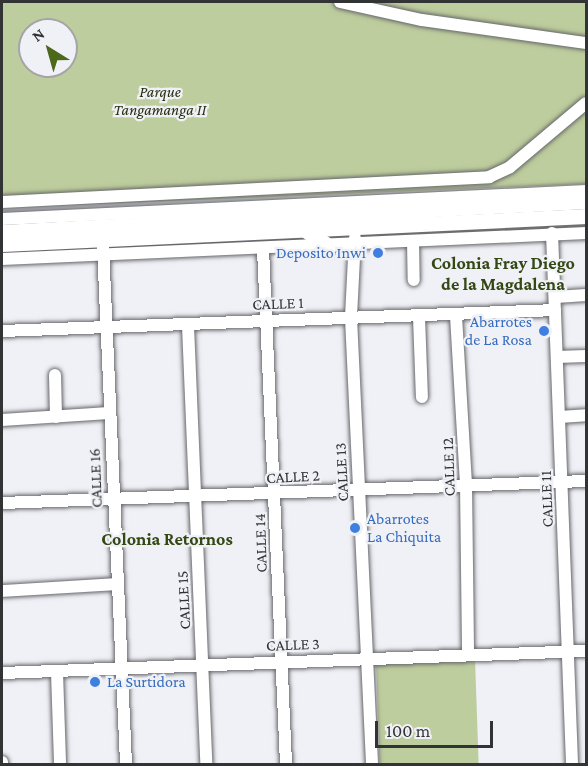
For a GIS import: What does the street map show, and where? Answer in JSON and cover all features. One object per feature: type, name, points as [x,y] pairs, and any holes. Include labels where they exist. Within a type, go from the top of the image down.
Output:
[{"type":"main road","points":[[5,238],[103,240],[171,231],[354,220],[428,211],[586,201]]},
{"type":"main road","points":[[428,211],[586,216]]},
{"type":"main road","points":[[171,231],[305,230],[354,220]]},
{"type":"main road","points":[[305,230],[329,246]]},
{"type":"street","points":[[340,2],[422,20],[586,43]]},
{"type":"street","points":[[2,201],[489,177],[510,167],[586,103]]},
{"type":"street","points":[[5,238],[171,231],[428,211],[586,191]]},
{"type":"street","points":[[428,211],[430,240]]},
{"type":"street","name":"CALLE 13","points":[[354,220],[351,318],[370,659],[372,765]]},
{"type":"street","points":[[5,238],[103,240],[171,231],[263,249],[586,233]]},
{"type":"street","name":"CALLE 11","points":[[552,233],[572,765]]},
{"type":"street","name":"CALLE 16","points":[[103,240],[116,584],[126,765]]},
{"type":"street","points":[[413,241],[414,280]]},
{"type":"street","name":"CALLE 14","points":[[263,249],[276,494],[286,765]]},
{"type":"street","name":"CALLE 1","points":[[2,332],[188,326],[268,320],[456,316],[555,303],[586,295]]},
{"type":"street","name":"CALLE 12","points":[[456,316],[466,485],[468,654]]},
{"type":"street","points":[[419,317],[422,397]]},
{"type":"street","name":"CALLE 15","points":[[188,326],[206,765]]},
{"type":"street","points":[[557,357],[586,356]]},
{"type":"street","points":[[55,375],[56,417]]},
{"type":"street","points":[[2,420],[109,413]]},
{"type":"street","points":[[560,417],[586,415]]},
{"type":"street","name":"CALLE 2","points":[[2,502],[195,498],[586,481]]},
{"type":"street","points":[[2,591],[116,584]]},
{"type":"street","name":"CALLE 3","points":[[2,674],[586,651]]},
{"type":"street","points":[[57,672],[60,765]]},
{"type":"green space","name":"Parque Tangamanga II","points":[[2,2],[586,2],[586,184],[2,208]]},
{"type":"green space","points":[[433,221],[586,221],[586,232],[433,232]]},
{"type":"green space","points":[[306,234],[320,244],[2,258],[2,249]]},
{"type":"green space","points":[[475,659],[479,764],[380,764],[376,662]]},
{"type":"place","name":"Deposito Inwi","points":[[378,253]]},
{"type":"place","name":"Abarrotes de La Rosa","points":[[544,331]]},
{"type":"place","name":"Abarrotes La Chiquita","points":[[355,528]]},
{"type":"place","name":"La Surtidora","points":[[95,682]]},
{"type":"district","name":"Colonia Fray Diego de la Magdalena","points":[[503,274]]},
{"type":"district","name":"Colonia Retornos","points":[[167,539]]}]
